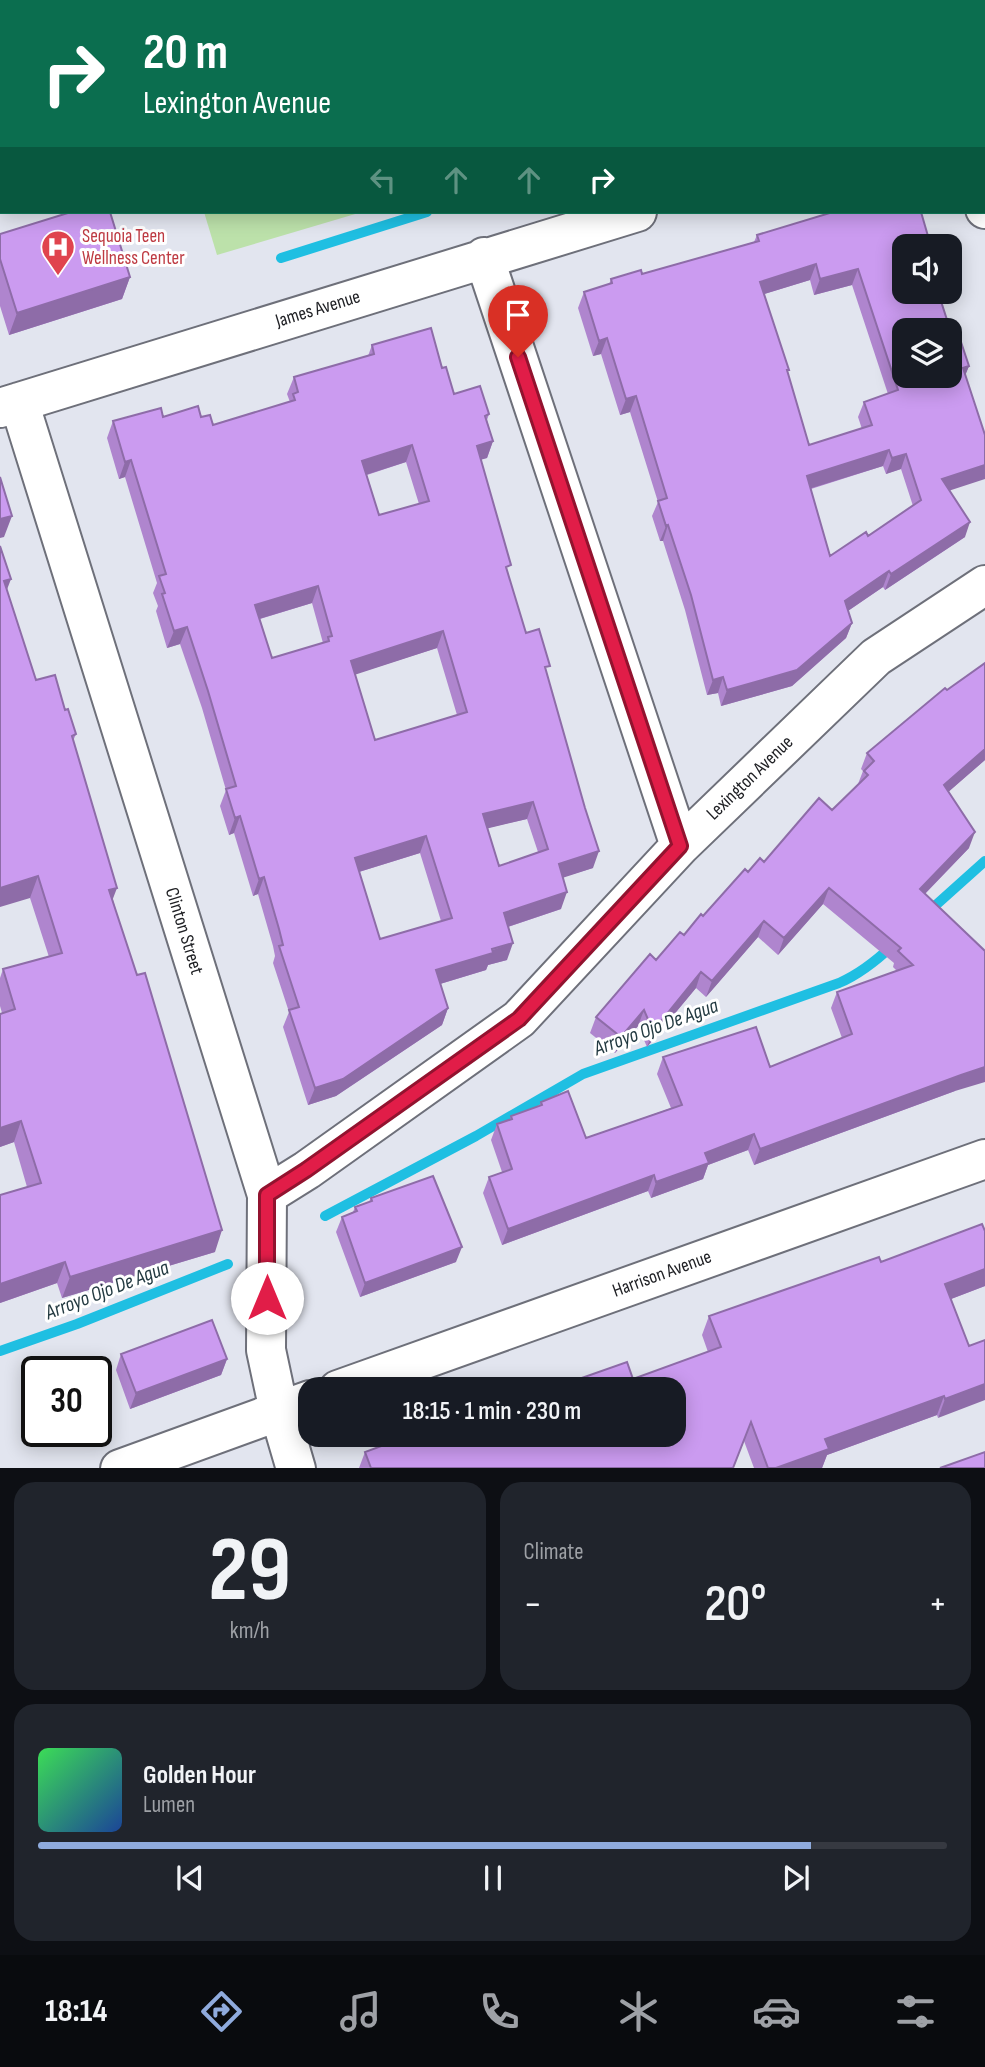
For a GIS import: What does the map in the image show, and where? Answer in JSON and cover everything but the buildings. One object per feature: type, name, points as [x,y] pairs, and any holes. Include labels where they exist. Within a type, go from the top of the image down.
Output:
[{"type":"street","name":"James Avenue","points":[[9,405],[630,214]]},
{"type":"street","points":[[484,257],[680,846]]},
{"type":"street","name":"Clinton Street","points":[[9,405],[267,1195],[266,1350],[294,1405],[296,1468]]},
{"type":"street","name":"Lexington Avenue","points":[[267,1195],[519,1019],[680,846],[876,657],[985,585]]},
{"type":"street","name":"Harrison Avenue","points":[[374,1377],[985,1159]]},
{"type":"street","points":[[120,1468],[294,1405]]},
{"type":"green space","points":[[205,214],[355,214],[217,255]]},
{"type":"waterway","points":[[281,258],[421,214]]},
{"type":"waterway","name":"Arroyo Ojo De Agua","points":[[927,913],[985,861]]},
{"type":"waterway","name":"Arroyo Ojo De Agua","points":[[325,1216],[476,1136],[583,1074],[839,983],[868,967],[893,945]]},
{"type":"waterway","name":"Arroyo Ojo De Agua","points":[[0,1351],[77,1324],[228,1264]]},
{"type":"place","name":"Sequoia Teen Wellness Center","points":[[58,277]]},
{"type":"route","points":[[267,1298],[267,1195],[519,1019],[680,846],[518,357]]}]
